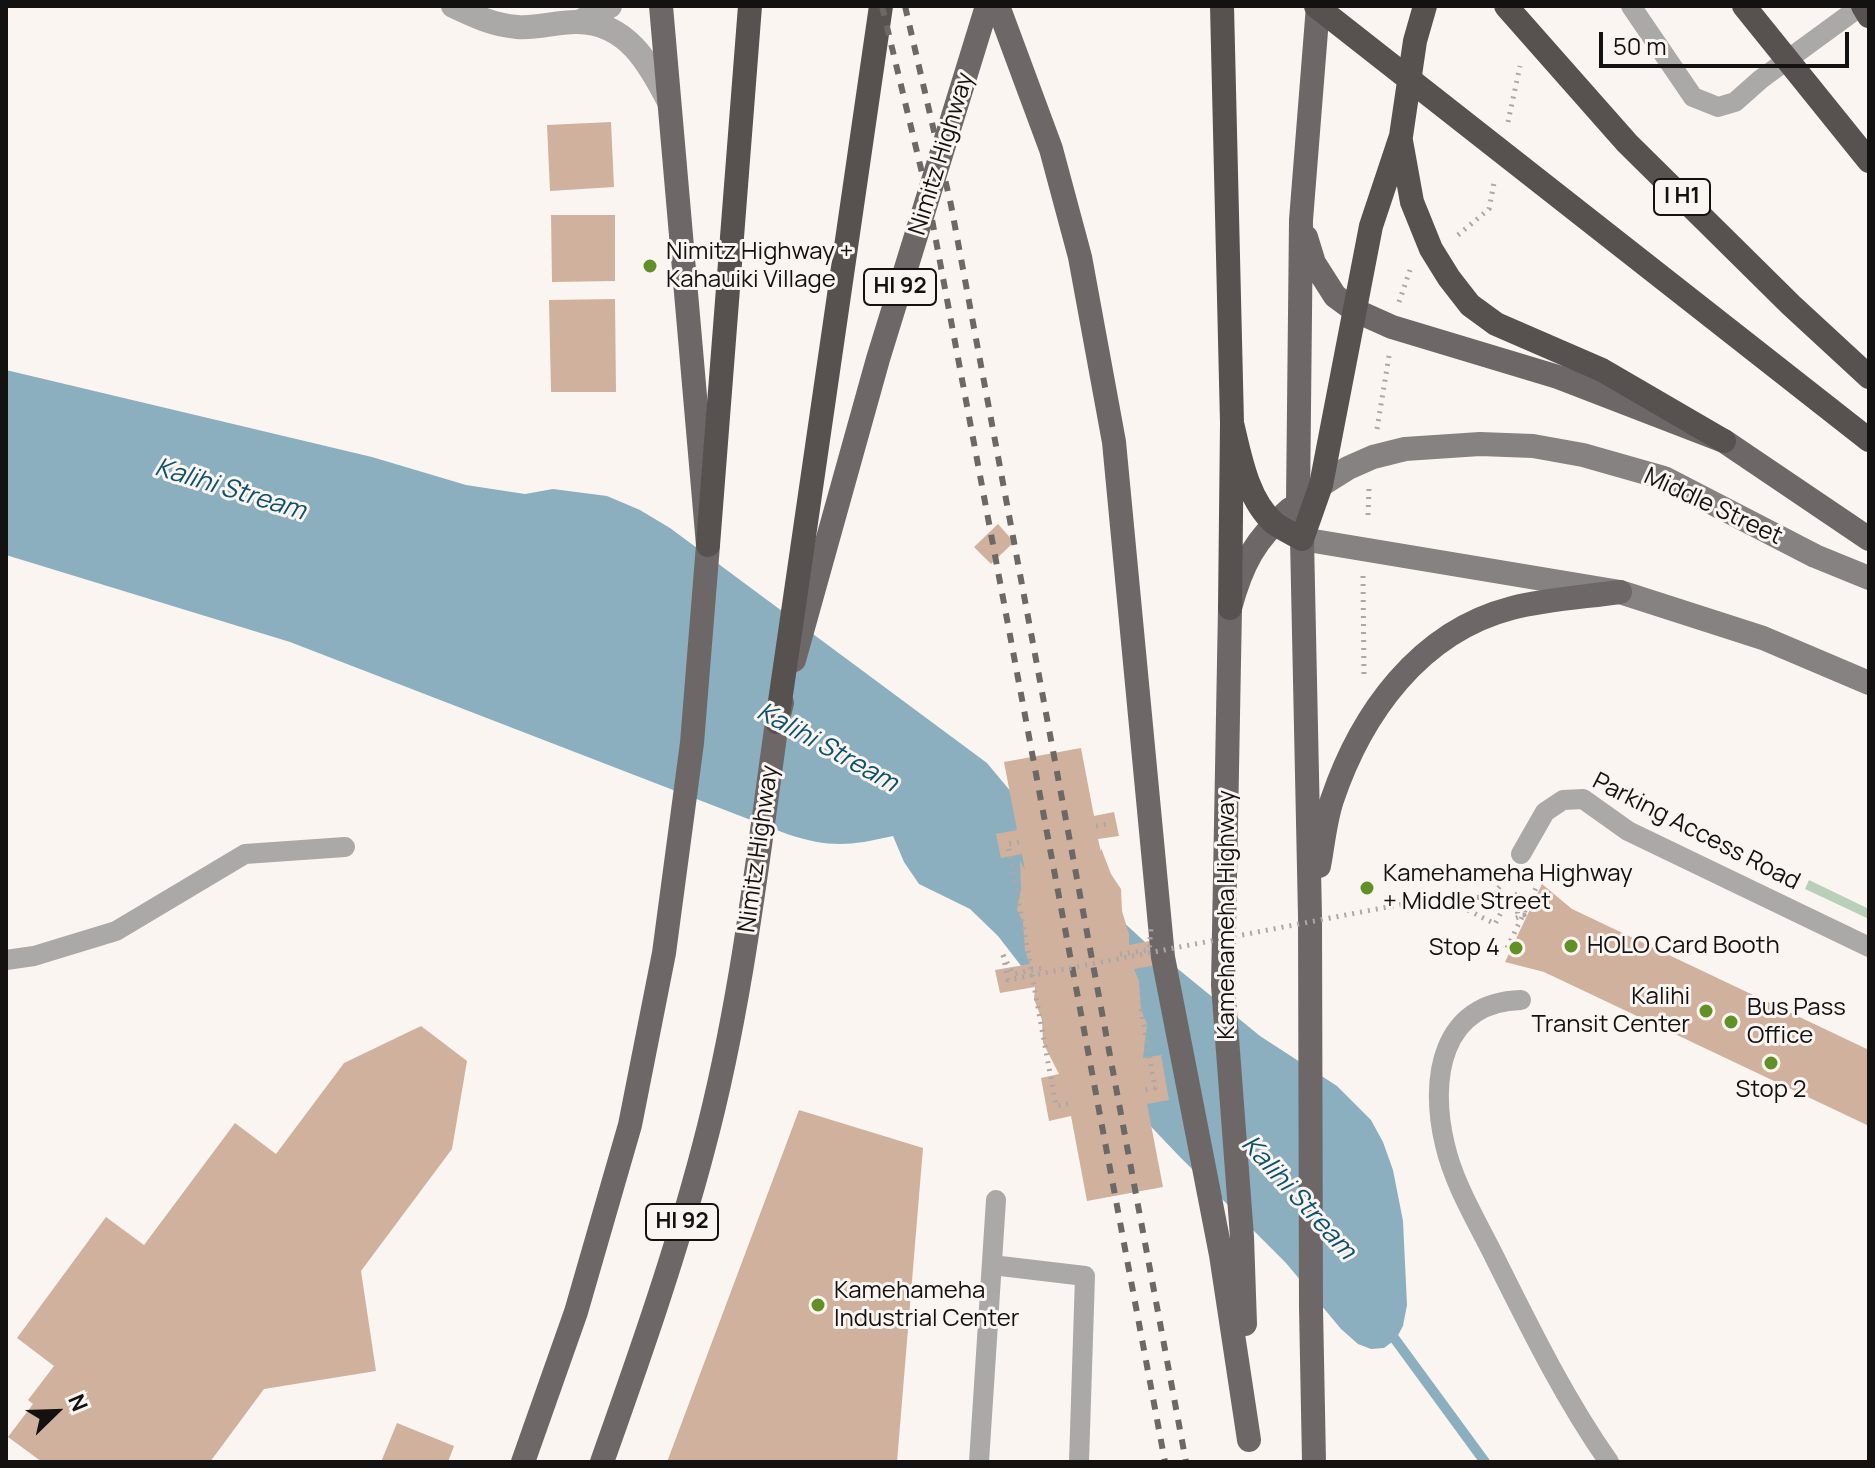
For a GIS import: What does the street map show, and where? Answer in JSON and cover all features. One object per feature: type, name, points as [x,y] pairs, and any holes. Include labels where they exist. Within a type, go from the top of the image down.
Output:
[{"type":"highway","points":[[708,545],[750,6]]},
{"type":"highway","points":[[777,722],[811,566],[881,6]]},
{"type":"highway","points":[[1222,6],[1232,423],[1230,608]]},
{"type":"highway","points":[[1317,6],[1869,440]]},
{"type":"highway","points":[[1232,423],[1245,473],[1259,504],[1274,523],[1302,539],[1321,485],[1371,226],[1401,136],[1415,41],[1425,6]]},
{"type":"highway","name":"I H1","points":[[1506,6],[1627,143],[1791,305],[1869,377]]},
{"type":"highway","points":[[1744,6],[1869,161]]},
{"type":"highway","points":[[1862,6],[1869,16]]},
{"type":"highway","points":[[1401,136],[1412,202],[1431,249],[1470,305],[1496,324],[1602,370],[1724,441]]},
{"type":"main road","points":[[523,1462],[576,1312],[630,1125],[664,953],[692,743],[708,545],[661,6]]},
{"type":"main road","name":"Nimitz Highway","points":[[811,566],[987,6]]},
{"type":"main road","points":[[998,6],[1051,149],[1080,257],[1111,427],[1163,957],[1221,1255],[1249,1451]]},
{"type":"main road","points":[[1314,1462],[1310,916],[1302,539],[1298,502],[1301,220],[1317,6]]},
{"type":"main road","points":[[1301,220],[1314,263],[1335,296],[1354,310],[1392,327],[1558,377],[1724,441],[1869,539]]},
{"type":"main road","name":"Middle Street","points":[[1321,485],[1348,468],[1378,455],[1405,449],[1480,444],[1533,446],[1571,452],[1664,478],[1815,556],[1869,578]]},
{"type":"main road","name":"Kamehameha Highway","points":[[1249,1451],[1242,1237],[1223,985],[1230,608],[1237,581],[1257,540],[1321,485]]},
{"type":"main road","points":[[1302,539],[1620,592],[1763,638],[1869,683]]},
{"type":"main road","points":[[1310,916],[1330,803],[1351,751],[1370,716],[1400,677],[1431,650],[1468,625],[1511,608],[1620,592]]},
{"type":"main road","name":"Nimitz Highway","points":[[602,1462],[654,1317],[705,1145],[741,976],[777,722]]},
{"type":"street","points":[[453,6],[484,21],[505,15],[519,28],[579,22],[617,30],[648,62],[669,102]]},
{"type":"street","points":[[579,22],[610,6]]},
{"type":"lane","points":[[1631,6],[1693,97],[1718,107],[1735,102],[1761,79],[1862,6]]},
{"type":"lane","name":"Parking Access Road","points":[[1521,854],[1545,812],[1563,800],[1583,799],[1628,831],[1869,947]]},
{"type":"lane","points":[[6,960],[34,956],[116,931],[245,854],[345,847]]},
{"type":"lane","points":[[1521,1000],[1504,1000],[1482,1007],[1463,1020],[1452,1036],[1440,1081],[1444,1141],[1460,1185],[1515,1299],[1609,1462]]},
{"type":"lane","points":[[979,1462],[996,1200]]},
{"type":"lane","points":[[992,1265],[1085,1276],[1079,1462]]},
{"type":"path","points":[[1396,310],[1411,269]]},
{"type":"path","points":[[1376,430],[1390,363],[1388,344]]},
{"type":"path","points":[[1368,515],[1369,478]]},
{"type":"path","points":[[1363,574],[1364,691]]},
{"type":"path","points":[[1096,826],[1108,824]]},
{"type":"path","points":[[1019,842],[1008,844],[1031,975],[1056,1106],[1068,1104]]},
{"type":"path","points":[[1492,895],[1502,884]]},
{"type":"path","points":[[1507,948],[1537,886]]},
{"type":"path","points":[[1043,968],[1013,974],[1003,955],[1008,980],[1429,899],[1492,895],[1509,899],[1519,893]]},
{"type":"path","points":[[1462,907],[1495,924],[1505,905],[1492,895]]},
{"type":"path","points":[[1517,910],[1522,908],[1524,915]]},
{"type":"path","points":[[1120,954],[1149,950],[1151,928]]},
{"type":"path","points":[[1131,957],[1134,971]]},
{"type":"path","points":[[1139,1000],[1155,1088],[1145,1090]]},
{"type":"green space","points":[[1809,880],[1869,909],[1869,919],[1805,889]]},
{"type":"water","points":[[6,370],[372,457],[466,485],[525,494],[553,489],[607,496],[640,510],[670,528],[987,763],[1107,907],[1260,1036],[1337,1086],[1371,1120],[1393,1170],[1403,1221],[1407,1305],[1403,1326],[1396,1339],[1384,1348],[1371,1349],[1358,1344],[1341,1329],[1286,1263],[1120,1094],[998,936],[970,909],[919,884],[904,862],[893,836],[840,844],[816,842],[787,834],[290,642],[6,555]]},
{"type":"building","points":[[611,122],[614,187],[550,191],[547,125]]},
{"type":"building","points":[[551,215],[615,215],[615,281],[552,282]]},
{"type":"building","points":[[615,299],[616,392],[551,392],[549,300]]},
{"type":"building","points":[[998,524],[1014,542],[991,564],[974,547]]},
{"type":"building","points":[[1081,748],[1094,816],[1114,812],[1119,836],[1098,839],[1111,874],[1121,889],[1129,945],[1165,938],[1169,963],[1134,969],[1139,981],[1141,1010],[1147,1024],[1143,1058],[1161,1055],[1169,1100],[1147,1104],[1163,1187],[1087,1201],[1071,1116],[1049,1121],[1041,1078],[1059,1074],[1043,1043],[1042,1020],[1034,999],[1035,987],[1000,993],[995,970],[1030,964],[1025,951],[1023,922],[1017,909],[1021,889],[1020,861],[1025,870],[1022,854],[1001,858],[996,834],[1017,830],[1004,762]]},
{"type":"building","name":"Kalihi Transit Center","points":[[1542,884],[1572,909],[1869,1050],[1869,1126],[1544,972],[1505,962]]},
{"type":"building","points":[[421,1026],[467,1061],[452,1149],[361,1271],[376,1371],[264,1389],[210,1462],[42,1462],[8,1437],[33,1404],[28,1400],[54,1366],[17,1338],[106,1217],[144,1245],[235,1123],[276,1154],[344,1063]]},
{"type":"building","name":"Kamehameha Industrial Center","points":[[799,1110],[923,1148],[897,1462],[667,1462]]},
{"type":"building","points":[[397,1423],[454,1446],[448,1462],[381,1462]]},
{"type":"waterway","name":"Kalihi Stream","points":[[1389,1331],[1485,1462]]},
{"type":"railway","points":[[882,6],[928,198],[1165,1462]]},
{"type":"railway","points":[[905,6],[951,205],[1186,1462]]},
{"type":"place","name":"Nimitz Highway + Kahauiki Village","points":[[650,266]]},
{"type":"place","name":"Kamehameha Highway + Middle Street","points":[[1367,888]]},
{"type":"place","name":"HOLO Card Booth","points":[[1571,946]]},
{"type":"place","name":"Stop 4","points":[[1516,948]]},
{"type":"place","name":"Kalihi Transit Center","points":[[1706,1011]]},
{"type":"place","name":"Bus Pass Office","points":[[1731,1022]]},
{"type":"place","name":"Stop 2","points":[[1771,1063]]},
{"type":"place","name":"Kamehameha Industrial Center","points":[[818,1305]]}]
